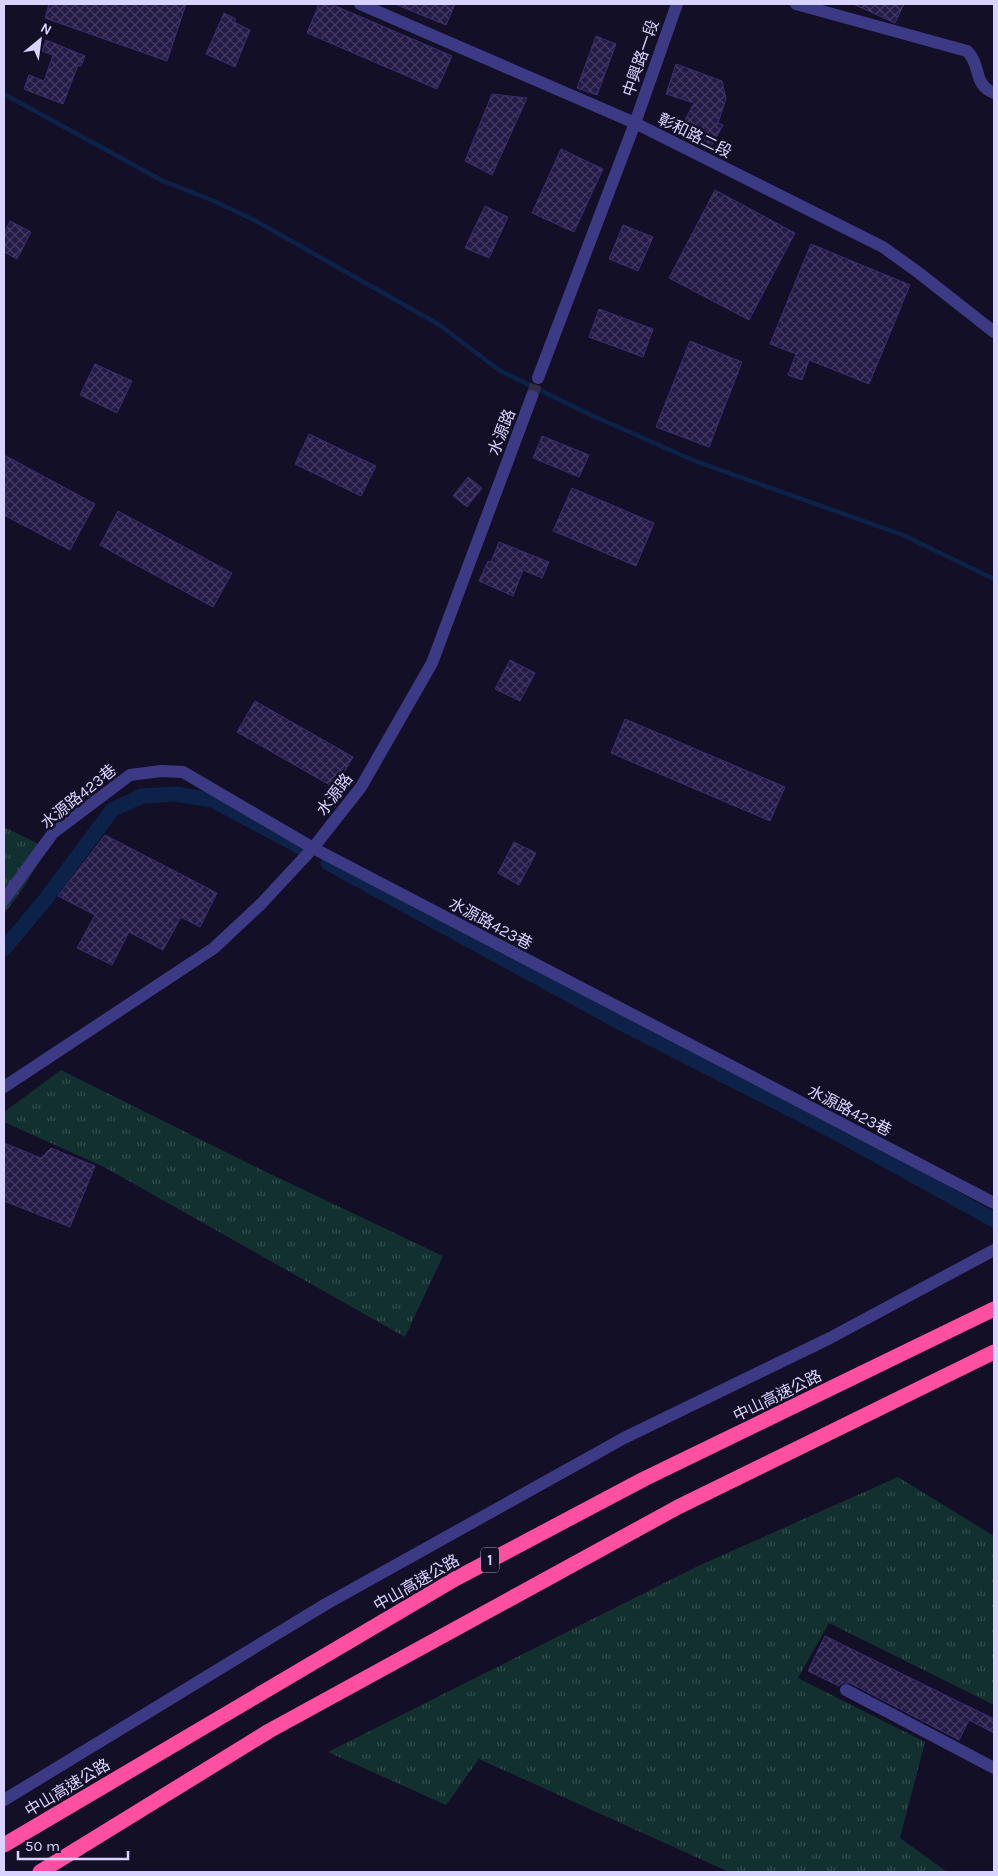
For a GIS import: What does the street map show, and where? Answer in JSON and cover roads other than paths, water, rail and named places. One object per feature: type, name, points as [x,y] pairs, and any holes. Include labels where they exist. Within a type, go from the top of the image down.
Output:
[{"type":"highway","name":"中山高速公路","points":[[4,1845],[454,1579],[644,1479],[994,1309]]},
{"type":"highway","points":[[40,1872],[269,1731],[669,1512],[994,1352]]},
{"type":"street","name":"彰和路二段","points":[[360,4],[635,123],[883,247],[994,332]]},
{"type":"street","name":"中興路一段","points":[[635,123],[677,4]]},
{"type":"street","points":[[796,4],[967,51],[972,56],[981,84],[985,89],[994,93]]},
{"type":"street","points":[[538,378],[635,123]]},
{"type":"street","name":"水源路","points":[[4,1087],[214,948],[262,903],[312,848],[361,787],[432,663],[532,396]]},
{"type":"street","name":"水源路423巷","points":[[4,900],[53,833],[130,775],[161,771],[183,772],[312,848],[994,1203]]},
{"type":"street","points":[[4,1800],[326,1604],[624,1438],[830,1338],[994,1250]]},
{"type":"street","points":[[846,1690],[994,1768]]},
{"type":"waterway","points":[[4,94],[163,181],[214,201],[256,221],[438,324],[499,370],[591,415],[695,461],[903,535],[994,579]]},
{"type":"waterway","points":[[4,949],[45,900],[112,810],[142,796],[175,794],[212,800],[304,849]]},
{"type":"waterway","points":[[328,863],[621,1023],[829,1129],[994,1220]]},
{"type":"tunnel","points":[[532,396],[538,378]]}]
